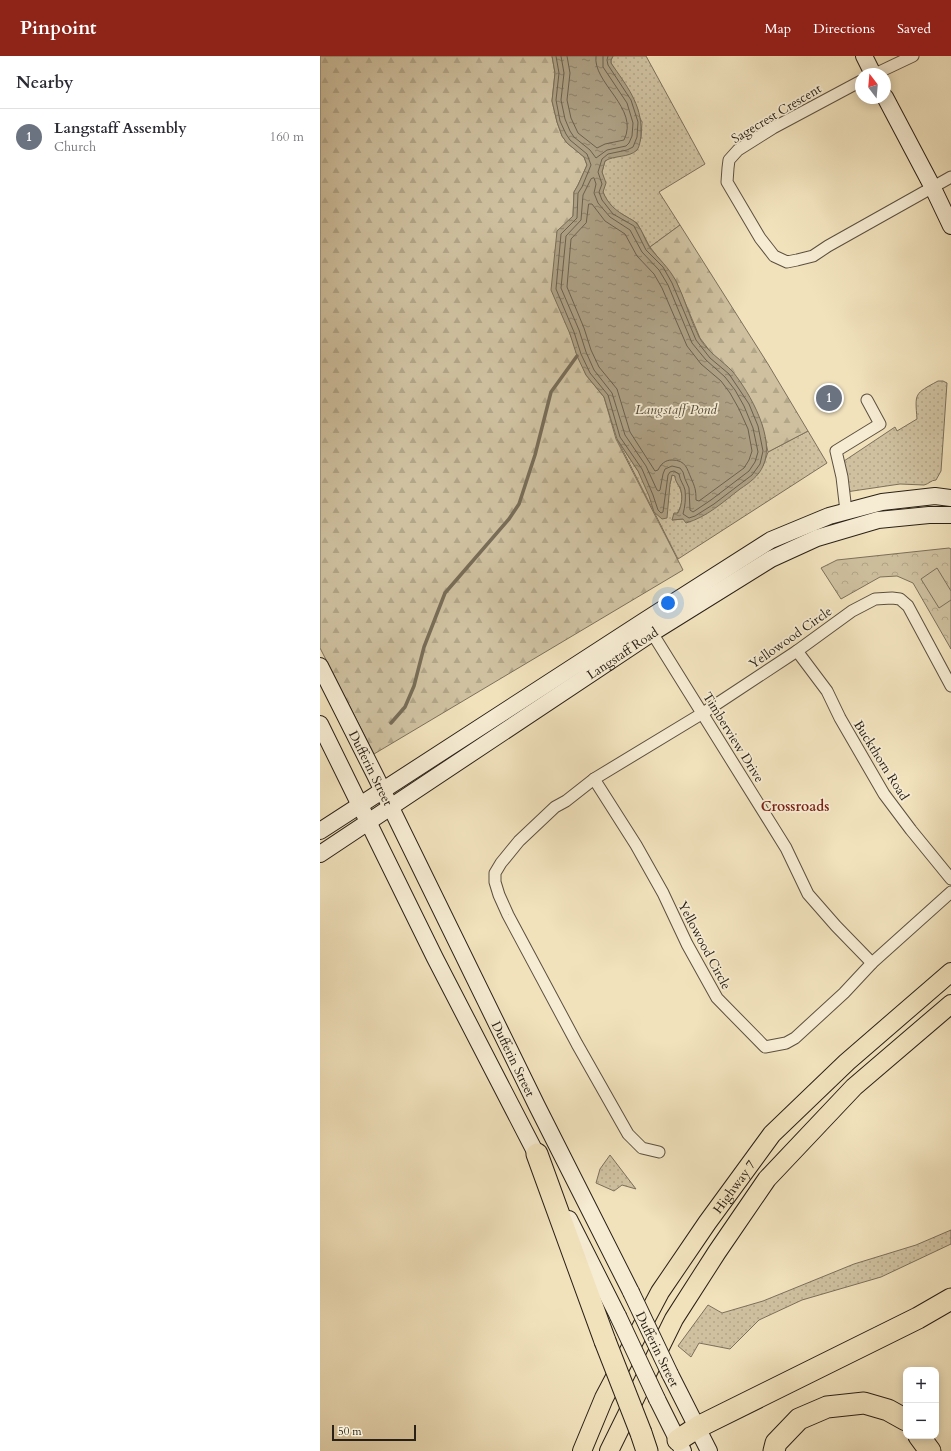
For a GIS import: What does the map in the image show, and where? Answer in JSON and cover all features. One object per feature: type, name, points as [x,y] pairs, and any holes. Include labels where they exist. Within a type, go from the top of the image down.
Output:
[{"type":"highway","points":[[537,1154],[644,1442]]},
{"type":"highway","points":[[680,1446],[698,1427],[918,1318],[951,1298]]},
{"type":"highway","points":[[774,1451],[776,1443],[799,1419],[827,1407],[864,1403],[888,1410],[903,1418]]},
{"type":"highway","points":[[920,1439],[930,1451]]},
{"type":"main road","points":[[864,56],[871,68]]},
{"type":"main road","points":[[889,104],[932,186],[951,226]]},
{"type":"main road","name":"Langstaff Road","points":[[320,854],[771,540],[829,516],[882,502],[935,496],[951,498]]},
{"type":"main road","name":"Langstaff Road","points":[[320,831],[360,804],[648,627],[771,559],[817,538],[878,520],[929,515],[951,516]]},
{"type":"main road","name":"Dufferin Street","points":[[320,666],[383,791],[537,1106],[632,1292],[670,1374],[709,1451]]},
{"type":"main road","name":"Dufferin Street","points":[[320,724],[435,958],[537,1154],[618,1316],[680,1446]]},
{"type":"main road","name":"Highway 7","points":[[582,1451],[604,1398],[660,1292],[707,1223],[772,1134],[847,1062],[951,972]]},
{"type":"main road","name":"Highway 7","points":[[609,1451],[674,1319],[717,1252],[767,1180],[854,1087],[951,1004]]},
{"type":"street","points":[[887,68],[914,56]]},
{"type":"street","name":"Sagecrest Crescent","points":[[855,84],[774,128],[738,150],[730,160],[727,182],[760,238],[774,256],[787,262],[813,256],[828,246],[921,194],[932,186],[951,177]]},
{"type":"street","points":[[846,511],[842,477],[836,451],[880,424],[867,400]]},
{"type":"street","name":"Yellowood Circle","points":[[659,1152],[642,1148],[628,1134],[577,1044],[508,915],[495,882],[495,873],[498,868],[519,841],[555,807],[566,801],[594,779],[703,713],[797,651],[852,611],[875,599],[900,599],[908,606],[951,686]]},
{"type":"street","name":"Timberview Drive","points":[[648,627],[786,848],[808,894],[836,926],[872,963]]},
{"type":"street","name":"Buckthorn Road","points":[[797,651],[827,691],[840,718],[884,794],[951,879]]},
{"type":"street","name":"Yellowood Circle","points":[[594,779],[636,845],[663,893],[687,944],[717,998],[765,1047],[786,1043],[795,1038],[844,993],[872,963],[951,892]]},
{"type":"green space","points":[[320,56],[552,56],[555,73],[552,101],[557,122],[562,136],[567,143],[584,157],[587,165],[574,192],[573,216],[557,232],[570,334],[586,375],[604,397],[616,439],[683,570],[374,754],[320,648]]},
{"type":"green space","points":[[613,56],[646,56],[705,164],[659,192],[680,225],[650,247],[637,223],[615,210],[606,199],[603,192],[604,181],[602,172],[605,161],[610,158],[629,154],[637,150],[641,138],[642,122],[611,63]]},
{"type":"green space","points":[[680,225],[768,364],[808,431],[768,452],[762,425],[732,371],[713,355],[700,338],[676,281],[650,247]]},
{"type":"green space","points":[[938,381],[947,383],[941,471],[936,480],[924,485],[900,484],[846,492],[844,461],[895,427],[897,431],[917,419],[916,399],[918,395],[924,389]]},
{"type":"green space","points":[[808,431],[827,463],[678,559],[617,439],[638,471],[670,484],[672,475],[675,476],[681,491],[682,503],[672,520],[683,519],[763,466],[768,452]]},
{"type":"green space","points":[[951,549],[951,649],[913,583],[897,576],[880,577],[841,599],[821,568],[837,560]]},
{"type":"green space","points":[[937,568],[951,591],[951,600],[939,608],[921,579]]},
{"type":"green space","points":[[610,1155],[636,1189],[622,1185],[614,1191],[596,1183],[600,1169]]},
{"type":"green space","points":[[951,1230],[951,1244],[881,1277],[802,1300],[759,1320],[730,1349],[699,1343],[691,1357],[678,1346],[708,1305],[722,1313],[763,1301],[854,1264],[916,1245]]},
{"type":"water","name":"Langstaff Pond","points":[[552,56],[613,56],[611,63],[632,95],[639,112],[641,136],[640,144],[634,153],[605,161],[602,172],[606,183],[603,192],[613,207],[636,223],[650,248],[673,276],[699,337],[706,347],[733,372],[740,381],[753,404],[764,430],[766,455],[759,473],[750,482],[714,509],[701,517],[686,523],[683,519],[672,520],[674,513],[678,513],[682,499],[682,494],[675,476],[672,475],[670,484],[667,518],[662,519],[654,512],[638,471],[617,439],[604,397],[586,375],[577,356],[570,334],[551,290],[557,231],[573,216],[574,192],[587,165],[584,157],[567,143],[562,136],[557,122],[552,101],[555,73]]},
{"type":"waterway","points":[[391,723],[405,707],[414,686],[424,647],[445,593],[509,519],[519,504],[535,455],[551,392],[577,356]]},
{"type":"place","name":"Langstaff Assembly","points":[[829,398]]},
{"type":"district","name":"Crossroads","points":[[795,806]]}]
